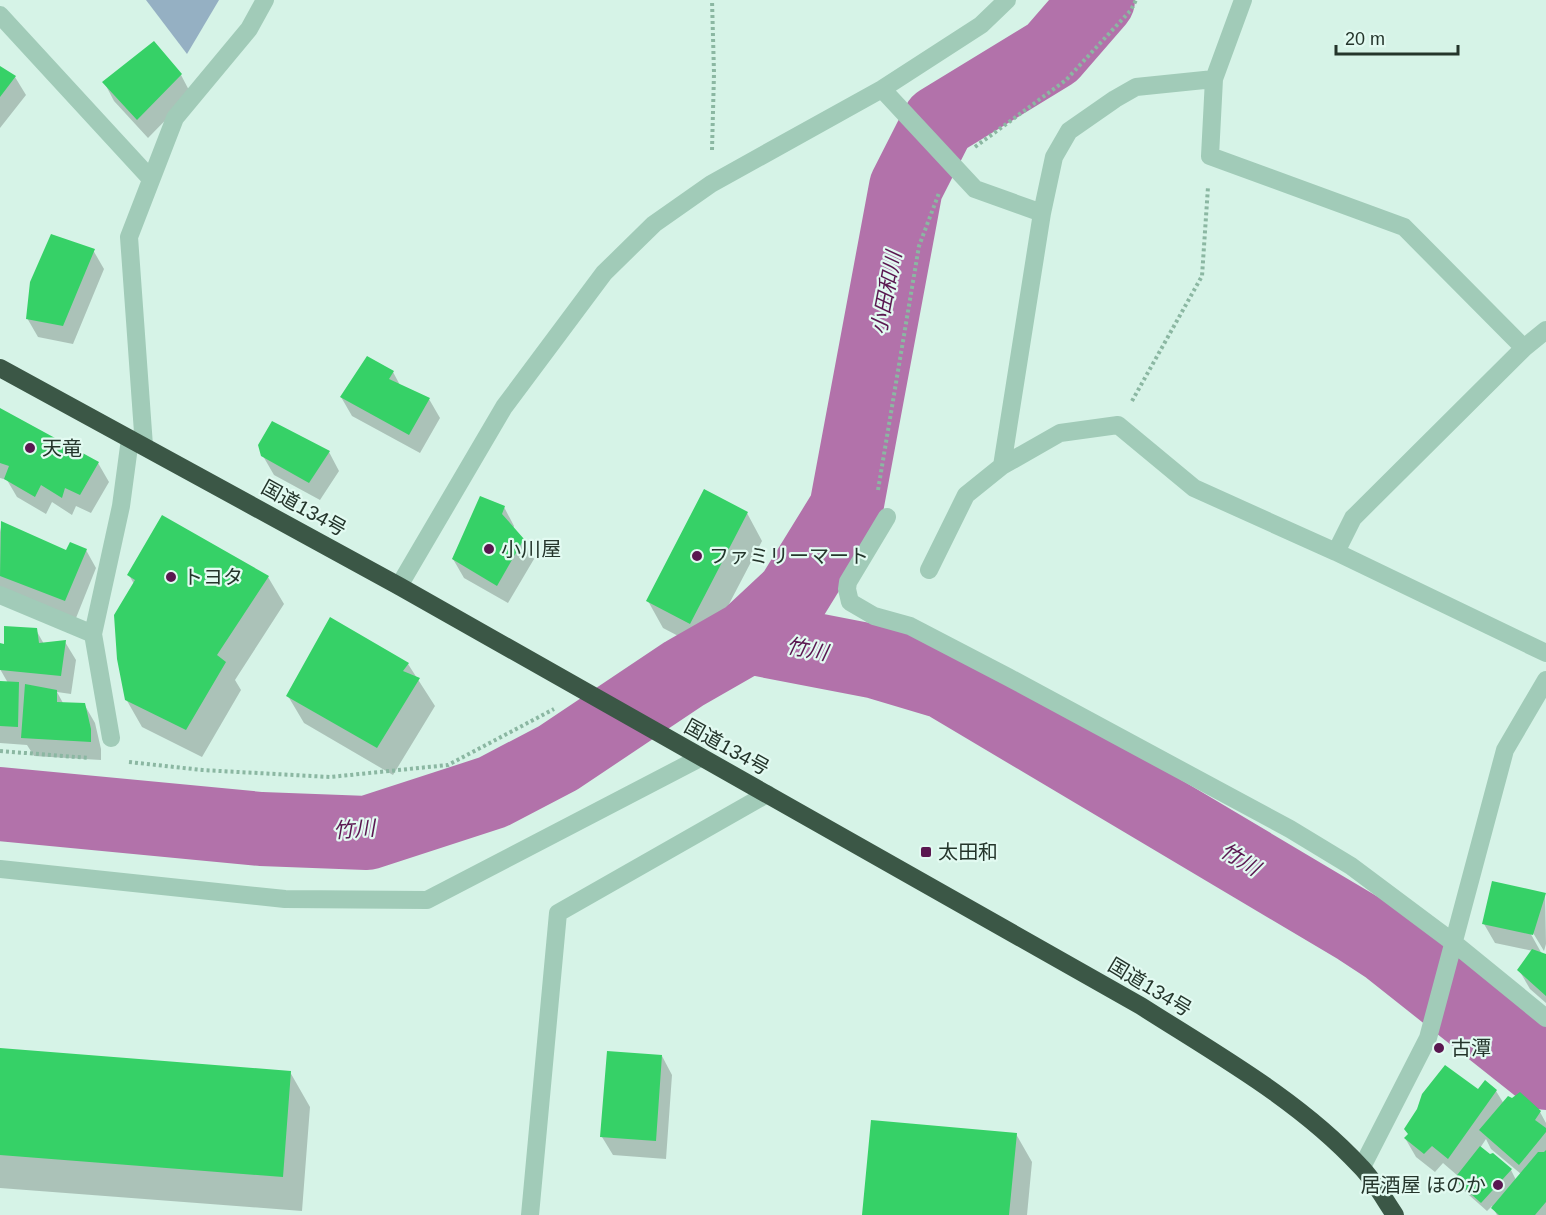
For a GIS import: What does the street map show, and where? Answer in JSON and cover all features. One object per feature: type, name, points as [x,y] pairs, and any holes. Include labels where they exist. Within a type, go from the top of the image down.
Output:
[{"type":"highway","name":"国道134号","points":[[0,368],[399,586],[1141,1006],[1255,1078],[1326,1133],[1362,1167],[1395,1215]]},
{"type":"street","points":[[111,738],[93,634],[137,442],[129,237],[175,118],[249,29],[265,0]]},
{"type":"street","points":[[399,586],[504,407],[604,273],[654,224],[711,184],[882,89],[981,25],[1007,0]]},
{"type":"street","points":[[1243,0],[1214,79],[1210,156],[1404,227],[1524,348]]},
{"type":"street","points":[[0,15],[150,178]]},
{"type":"street","points":[[1002,466],[1042,213],[1054,158],[1069,131],[1136,87],[1214,79]]},
{"type":"street","points":[[882,89],[975,189],[1042,213]]},
{"type":"street","points":[[1336,552],[1353,518],[1524,348],[1546,330]]},
{"type":"street","points":[[929,570],[966,495],[1002,466],[1060,433],[1118,425],[1194,488],[1336,552],[1546,654]]},
{"type":"street","points":[[887,517],[848,582],[850,602],[874,616],[910,626],[1290,829],[1351,866],[1454,943],[1546,1018]]},
{"type":"street","points":[[0,595],[93,634]]},
{"type":"street","points":[[1362,1167],[1428,1038],[1505,750],[1546,680]]},
{"type":"street","points":[[0,869],[285,899],[427,900],[700,758]]},
{"type":"street","points":[[530,1215],[558,913],[766,794]]},
{"type":"path","points":[[711,184],[714,73],[712,0]]},
{"type":"path","points":[[887,517],[876,500],[919,246],[935,201],[954,167],[971,150],[1066,80],[1131,10],[1136,0]]},
{"type":"path","points":[[1118,425],[1202,276],[1210,156]]},
{"type":"path","points":[[121,761],[202,770],[330,777],[448,765],[554,709],[574,686]]},
{"type":"path","points":[[0,751],[99,759]]},
{"type":"shaded area","points":[[146,0],[219,0],[187,54]]},
{"type":"building","points":[[154,41],[182,74],[137,120],[102,82]]},
{"type":"building","points":[[0,66],[16,76],[0,97]]},
{"type":"building","points":[[51,234],[95,249],[63,326],[26,319],[30,282]]},
{"type":"building","points":[[367,356],[394,371],[389,379],[430,398],[409,435],[340,397]]},
{"type":"building","points":[[0,408],[99,462],[80,495],[65,488],[62,498],[41,485],[35,497],[4,479],[9,466],[0,463]]},
{"type":"building","points":[[272,421],[330,451],[309,483],[261,456],[258,445]]},
{"type":"building","name":"ファミリーマート","points":[[704,489],[748,512],[690,624],[646,601]]},
{"type":"building","points":[[480,496],[505,506],[502,514],[524,539],[497,586],[452,559]]},
{"type":"building","points":[[162,515],[269,576],[217,655],[226,662],[186,730],[125,700],[117,659],[114,615],[135,580],[127,575]]},
{"type":"building","points":[[1,521],[66,550],[70,542],[87,549],[65,601],[0,576]]},
{"type":"building","points":[[330,617],[409,663],[403,671],[420,678],[377,748],[286,696]]},
{"type":"building","points":[[4,626],[37,628],[39,643],[66,640],[61,676],[0,670],[0,643],[4,644]]},
{"type":"building","points":[[0,681],[19,682],[18,727],[0,726]]},
{"type":"building","points":[[25,684],[57,690],[57,702],[85,703],[91,729],[91,742],[21,738]]},
{"type":"building","points":[[1492,881],[1546,893],[1533,935],[1482,924]]},
{"type":"building","points":[[1532,949],[1546,954],[1546,996],[1517,970]]},
{"type":"building","points":[[0,1048],[291,1071],[283,1177],[0,1155]]},
{"type":"building","points":[[607,1051],[662,1055],[656,1141],[600,1137]]},
{"type":"building","points":[[1445,1065],[1478,1089],[1485,1080],[1497,1090],[1448,1159],[1432,1146],[1424,1154],[1404,1138],[1408,1134],[1404,1129],[1417,1109],[1422,1094]]},
{"type":"building","points":[[1520,1092],[1541,1111],[1535,1120],[1546,1128],[1546,1132],[1519,1165],[1479,1130],[1508,1096],[1512,1098]]},
{"type":"building","points":[[871,1120],[1017,1133],[1009,1215],[862,1215]]},
{"type":"building","points":[[1480,1146],[1490,1154],[1493,1153],[1512,1169],[1481,1203],[1454,1179]]},
{"type":"building","points":[[1546,1150],[1546,1202],[1535,1215],[1499,1215],[1491,1208],[1538,1152]]},
{"type":"waterway","name":"竹川","points":[[0,804],[261,829],[367,833],[493,792],[558,758],[685,673],[748,637],[793,595],[846,509],[906,187],[939,122],[1052,53],[1098,0]]},
{"type":"waterway","name":"竹川","points":[[748,637],[877,662],[944,682],[1358,928],[1387,947],[1546,1073]]},
{"type":"place","name":"天竜","points":[[30,448]]},
{"type":"place","name":"小川屋","points":[[489,549]]},
{"type":"place","name":"ファミリーマート","points":[[697,556]]},
{"type":"place","name":"トヨタ","points":[[171,577]]},
{"type":"place","name":"太田和","points":[[926,852]]},
{"type":"place","name":"古潭","points":[[1439,1048]]},
{"type":"place","name":"居酒屋 ほのか","points":[[1498,1185]]},
{"type":"water label","name":"小田和川","points":[[886,293]]}]
